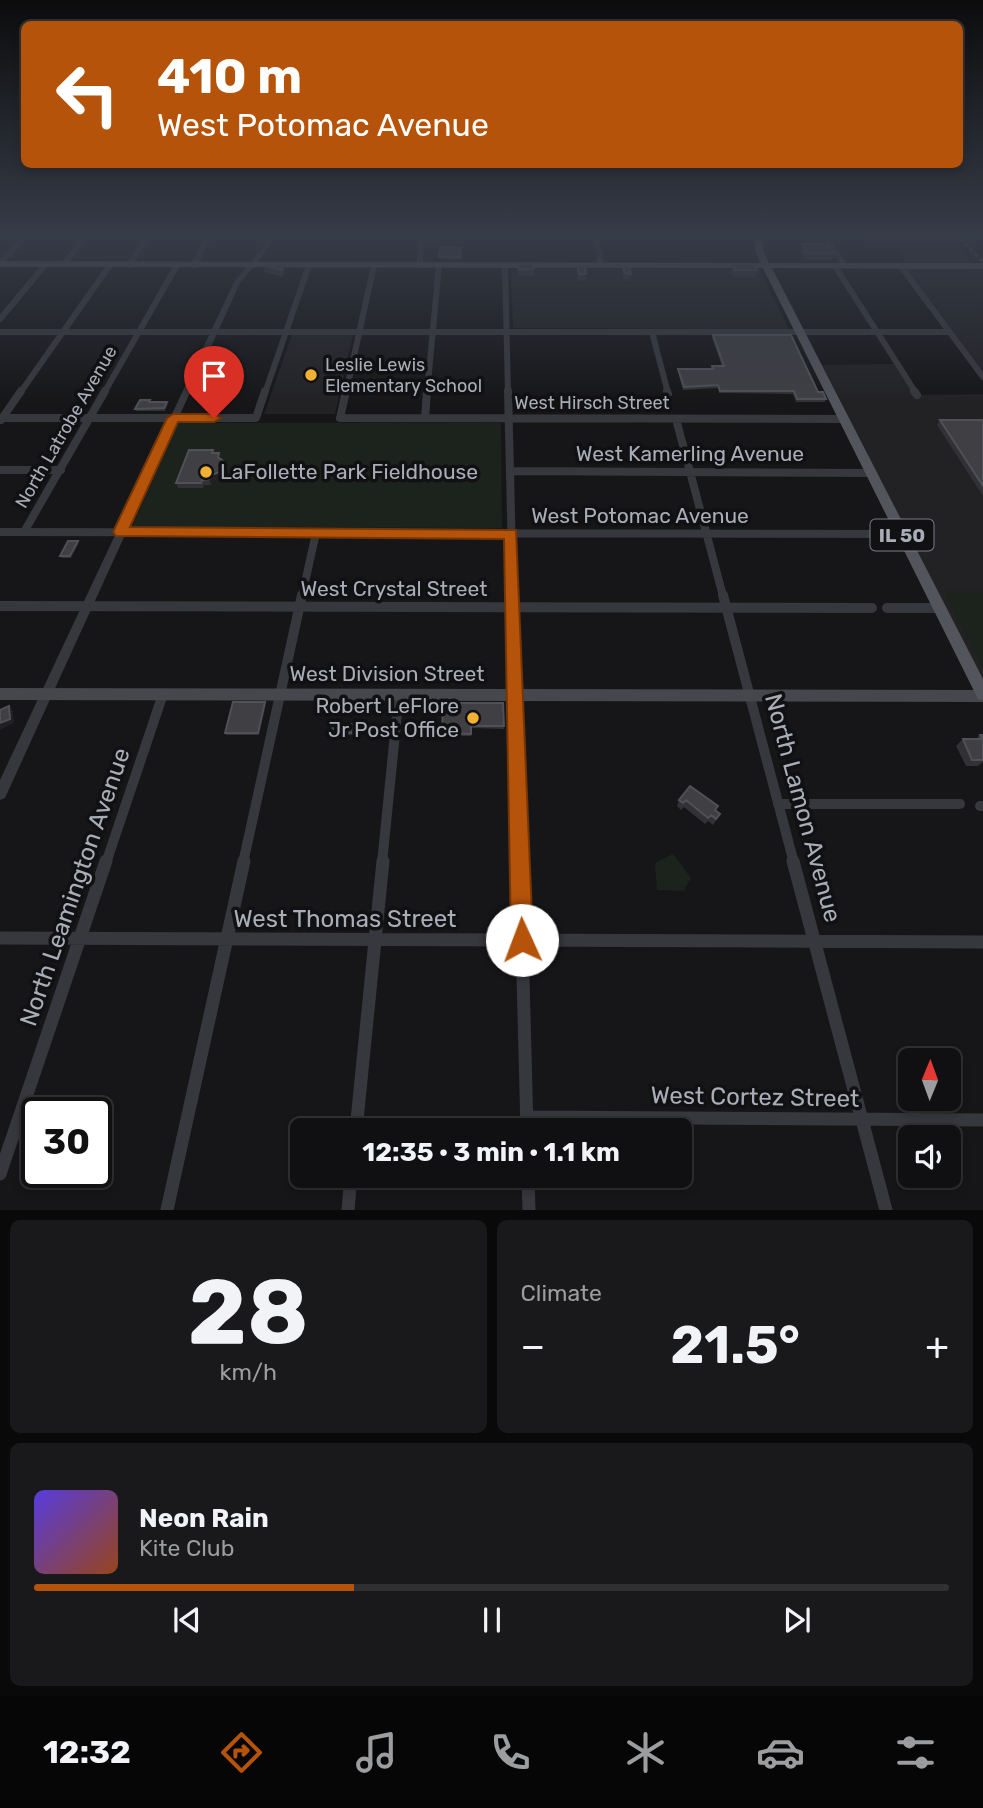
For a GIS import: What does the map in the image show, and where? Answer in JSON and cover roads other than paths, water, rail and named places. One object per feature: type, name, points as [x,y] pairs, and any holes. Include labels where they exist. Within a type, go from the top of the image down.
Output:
[{"type":"main road","name":"IL 50","points":[[780,292],[983,695]]},
{"type":"main road","name":"West Division Street","points":[[0,694],[983,695]]},
{"type":"street","points":[[0,319],[22,292]]},
{"type":"street","points":[[1,419],[90,292]]},
{"type":"street","name":"North Latrobe Avenue","points":[[24,532],[161,292]]},
{"type":"street","points":[[0,794],[232,292]]},
{"type":"street","points":[[1,419],[256,418],[300,292]]},
{"type":"street","points":[[359,332],[368,292]]},
{"type":"street","points":[[425,418],[437,292]]},
{"type":"street","points":[[505,292],[526,1118]]},
{"type":"street","points":[[855,292],[876,332],[917,395]]},
{"type":"street","points":[[920,292],[983,377]]},
{"type":"street","points":[[0,332],[949,332]]},
{"type":"street","name":"West Hirsch Street","points":[[359,332],[340,418],[844,419]]},
{"type":"street","points":[[652,332],[668,394]]},
{"type":"street","name":"North Lamon Avenue","points":[[676,419],[886,1209]]},
{"type":"street","points":[[0,470],[61,470]]},
{"type":"street","name":"West Kamerling Avenue","points":[[510,471],[871,473]]},
{"type":"street","name":"West Potomac Avenue","points":[[0,532],[902,534]]},
{"type":"street","points":[[167,1209],[316,533]]},
{"type":"street","name":"West Crystal Street","points":[[0,606],[873,608]]},
{"type":"street","points":[[887,608],[940,608]]},
{"type":"street","name":"North Leamington Avenue","points":[[0,1174],[163,694]]},
{"type":"street","points":[[357,1118],[398,695]]},
{"type":"street","points":[[778,804],[960,804]]},
{"type":"street","name":"West Thomas Street","points":[[0,938],[983,942]]},
{"type":"street","name":"West Cortez Street","points":[[692,1122],[983,1120]]},
{"type":"street","points":[[348,1209],[350,1188]]},
{"type":"street","points":[[528,1188],[528,1209]]},
{"type":"place","name":"Leslie Lewis Elementary School","points":[[311,375]]},
{"type":"place","name":"LaFollette Park Fieldhouse","points":[[206,472]]},
{"type":"place","name":"Robert LeFlore Jr Post Office","points":[[473,718]]}]
